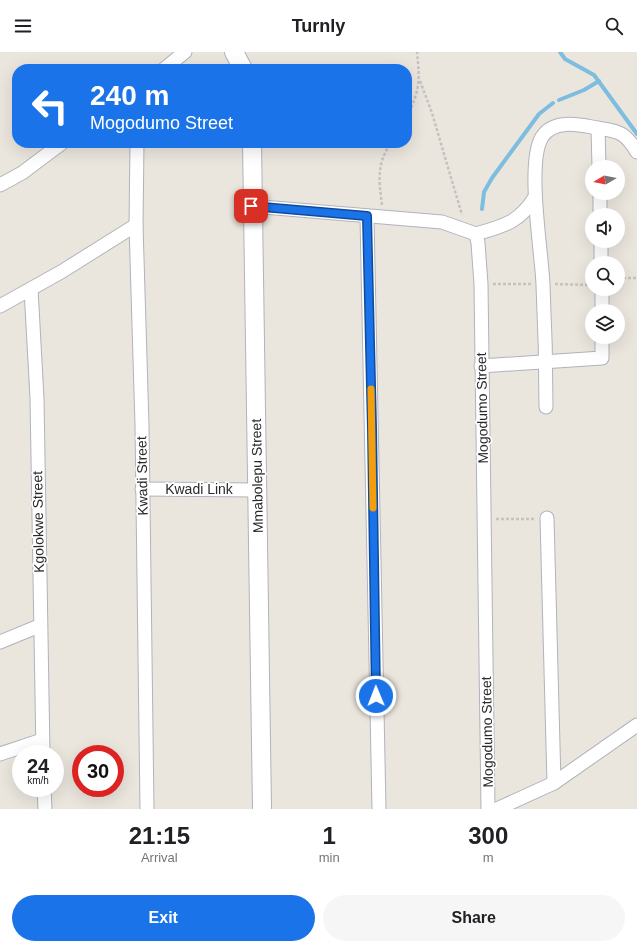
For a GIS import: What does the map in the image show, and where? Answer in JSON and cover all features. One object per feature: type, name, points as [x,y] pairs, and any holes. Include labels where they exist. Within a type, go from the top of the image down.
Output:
[{"type":"street","points":[[170,64],[184,52]]},
{"type":"street","points":[[234,52],[241,64]]},
{"type":"street","points":[[546,407],[543,284],[535,197],[536,166],[539,145],[542,137],[553,128],[562,124],[575,124],[620,132],[626,136],[637,152]]},
{"type":"street","points":[[598,128],[599,160]]},
{"type":"street","points":[[0,185],[22,173],[55,148]]},
{"type":"street","name":"Kwadi Street","points":[[137,148],[136,225],[142,489],[146,809]]},
{"type":"street","name":"Mmabolepu Street","points":[[252,148],[251,206],[256,490],[260,588],[262,809]]},
{"type":"street","points":[[251,206],[442,222],[471,231],[502,227],[526,212],[535,197]]},
{"type":"street","points":[[367,216],[379,809]]},
{"type":"street","points":[[0,306],[31,289],[136,225]]},
{"type":"street","name":"Mogodumo Street","points":[[471,231],[480,260],[488,809]]},
{"type":"street","name":"Kgolokwe Street","points":[[31,289],[37,398],[39,626],[42,745]]},
{"type":"street","points":[[481,366],[602,358],[602,344]]},
{"type":"street","name":"Kwadi Link","points":[[142,489],[256,490]]},
{"type":"street","points":[[547,518],[554,783]]},
{"type":"street","points":[[0,642],[39,626]]},
{"type":"street","points":[[497,809],[554,783],[637,725]]},
{"type":"street","points":[[0,754],[42,740]]},
{"type":"street","points":[[44,797],[45,809]]},
{"type":"path","points":[[417,52],[420,81],[471,231]]},
{"type":"path","points":[[412,107],[416,99],[420,81]]},
{"type":"path","points":[[384,217],[378,177],[387,148]]},
{"type":"path","points":[[625,278],[637,278]]},
{"type":"path","points":[[484,520],[547,518]]},
{"type":"waterway","points":[[560,52],[565,59],[594,75],[637,134]]},
{"type":"waterway","points":[[559,100],[584,90],[599,81]]},
{"type":"waterway","points":[[482,209],[484,192],[492,178],[539,114],[553,103]]},
{"type":"slow traffic","points":[[371,389],[373,508]]},
{"type":"route","points":[[251,206],[367,216],[376,696]]}]
